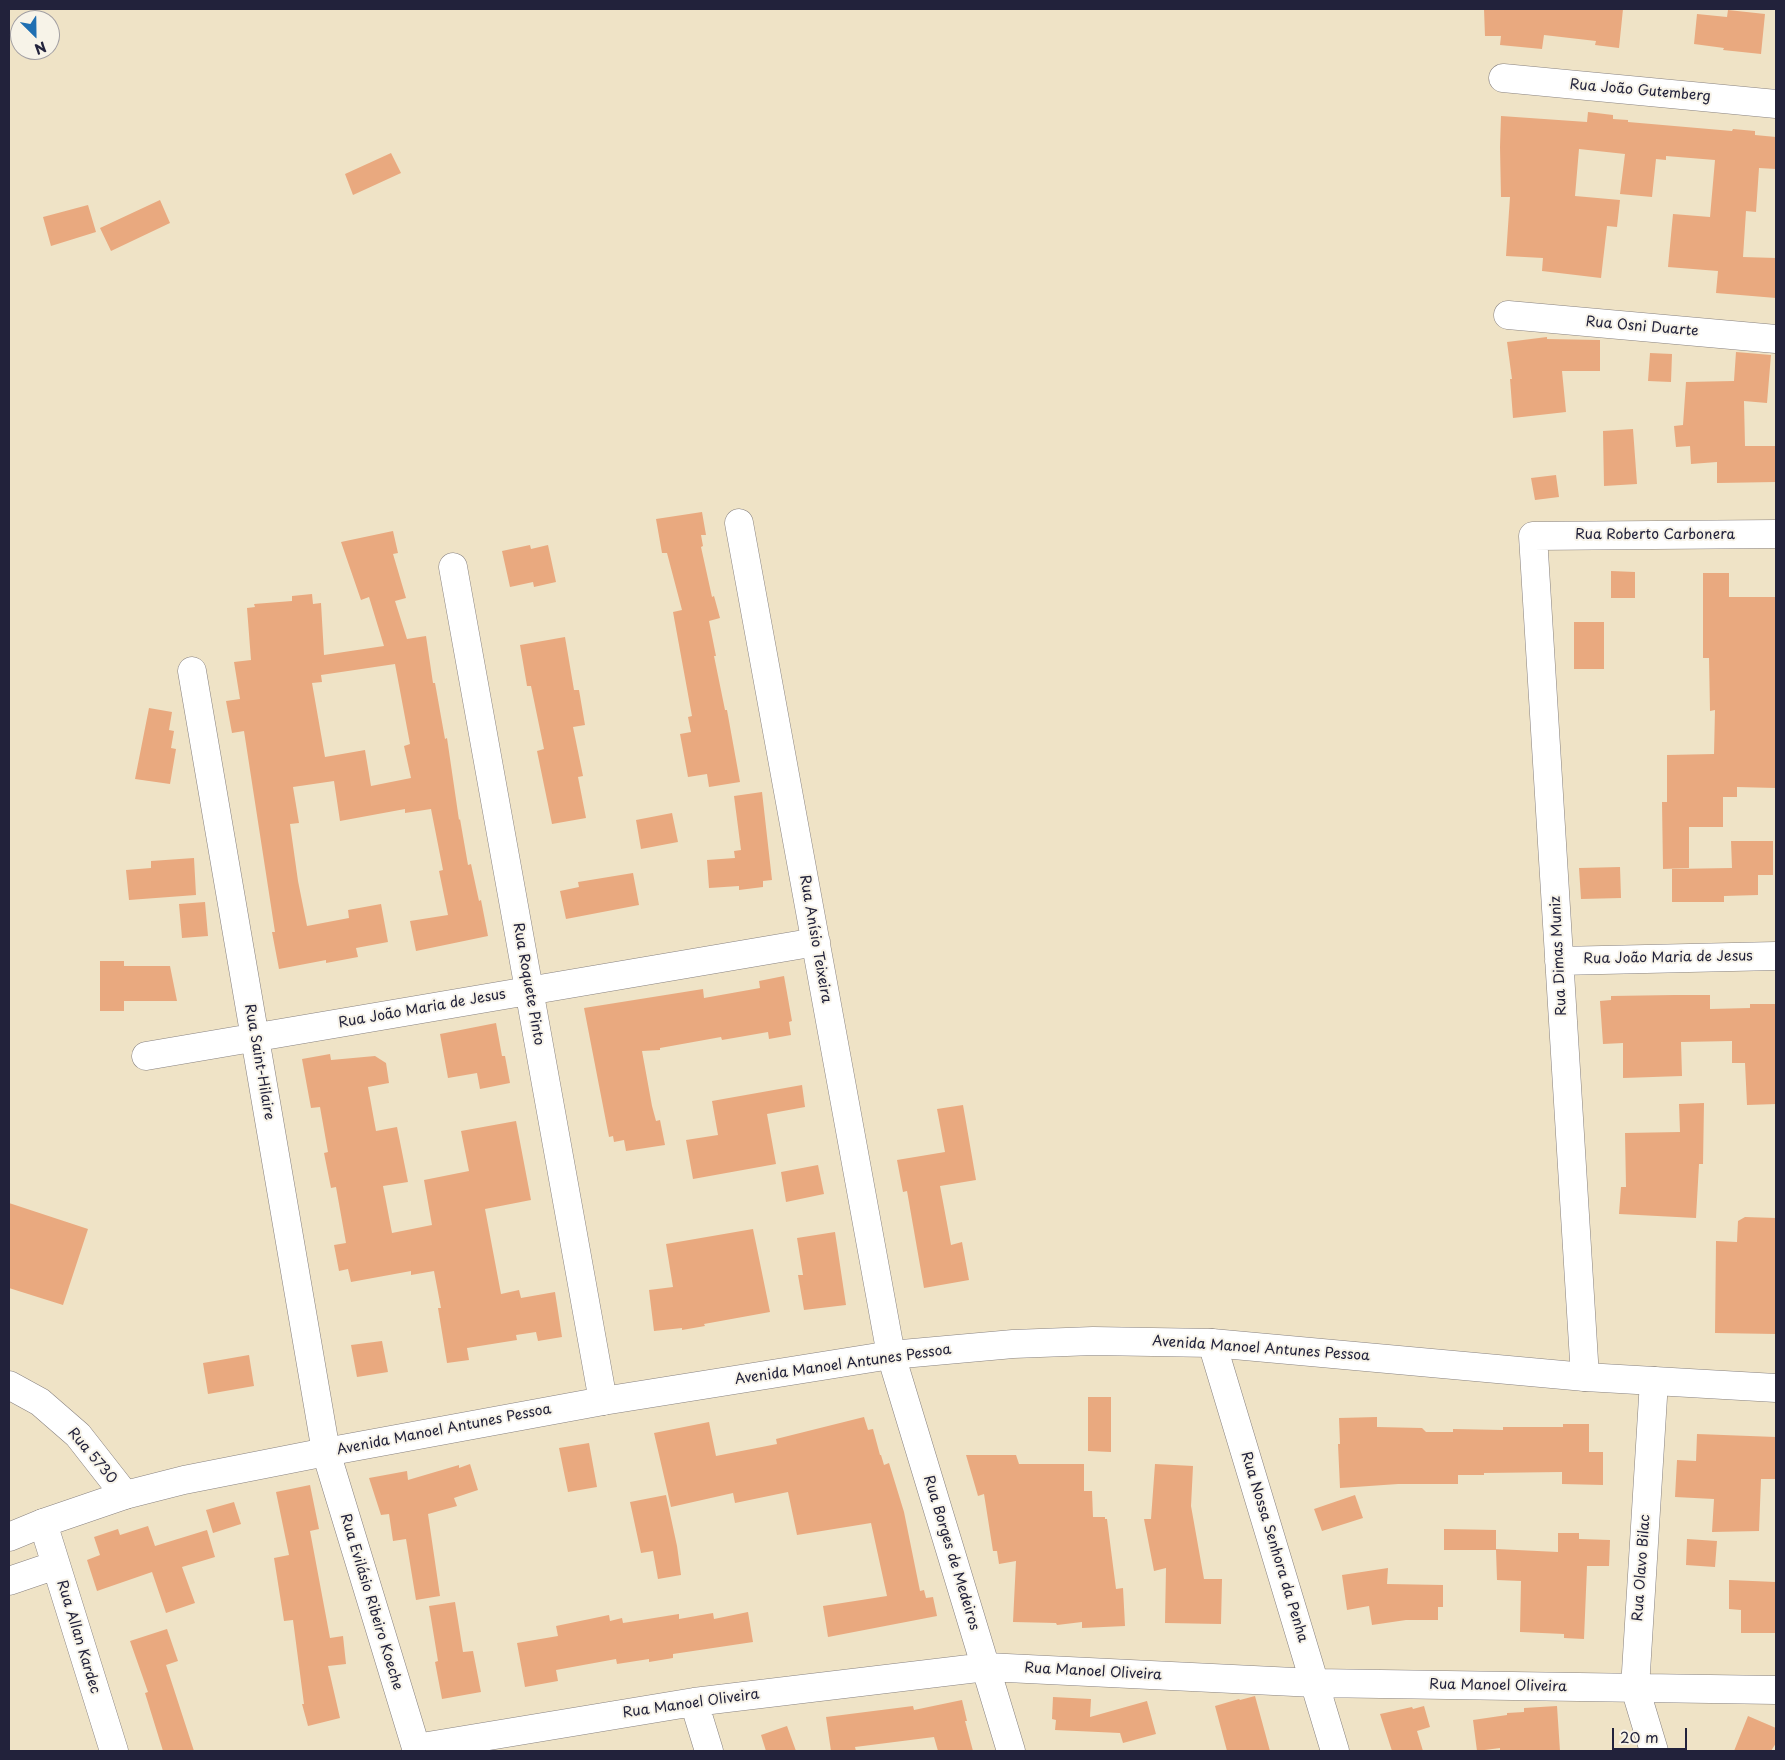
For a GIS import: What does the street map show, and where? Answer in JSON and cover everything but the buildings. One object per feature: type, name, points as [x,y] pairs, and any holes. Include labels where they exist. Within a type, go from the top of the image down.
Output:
[{"type":"street","name":"Rua João Gutemberg","points":[[1503,78],[1776,104]]},
{"type":"street","name":"Rua Osni Duarte","points":[[1508,315],[1776,339]]},
{"type":"street","name":"Rua Anísio Teixeira","points":[[739,523],[891,1355]]},
{"type":"street","name":"Rua Roberto Carbonera","points":[[1533,536],[1776,534]]},
{"type":"street","name":"Rua Dimas Muniz","points":[[1533,536],[1585,1377]]},
{"type":"street","name":"Rua Roquete Pinto","points":[[453,567],[602,1400]]},
{"type":"street","name":"Rua Saint-Hilaire","points":[[192,671],[326,1452]]},
{"type":"street","name":"Rua João Maria de Jesus","points":[[146,1056],[816,942]]},
{"type":"street","name":"Rua João Maria de Jesus","points":[[1559,961],[1776,956]]},
{"type":"street","name":"Avenida Manoel Antunes Pessoa","points":[[9,1537],[124,1495],[184,1480],[326,1452],[602,1400],[891,1355],[1013,1344],[1093,1341],[1212,1343],[1585,1377],[1776,1388]]},
{"type":"street","name":"Rua Nossa Senhora da Penha","points":[[1212,1343],[1335,1751]]},
{"type":"street","name":"Rua Borges de Medeiros","points":[[891,1355],[1011,1751]]},
{"type":"street","name":"Rua Olavo Bilac","points":[[1654,1382],[1634,1688],[1654,1751]]},
{"type":"street","name":"Rua 5730","points":[[9,1385],[40,1402],[78,1435],[124,1495]]},
{"type":"street","name":"Rua Evilásio Ribeiro Koeche","points":[[326,1452],[417,1750]]},
{"type":"street","name":"Rua Allan Kardec","points":[[43,1523],[114,1751]]},
{"type":"street","points":[[9,1581],[56,1565]]},
{"type":"street","name":"Rua Manoel Oliveira","points":[[417,1750],[694,1702],[986,1667],[1314,1683],[1776,1690]]},
{"type":"street","points":[[694,1702],[709,1751]]}]
